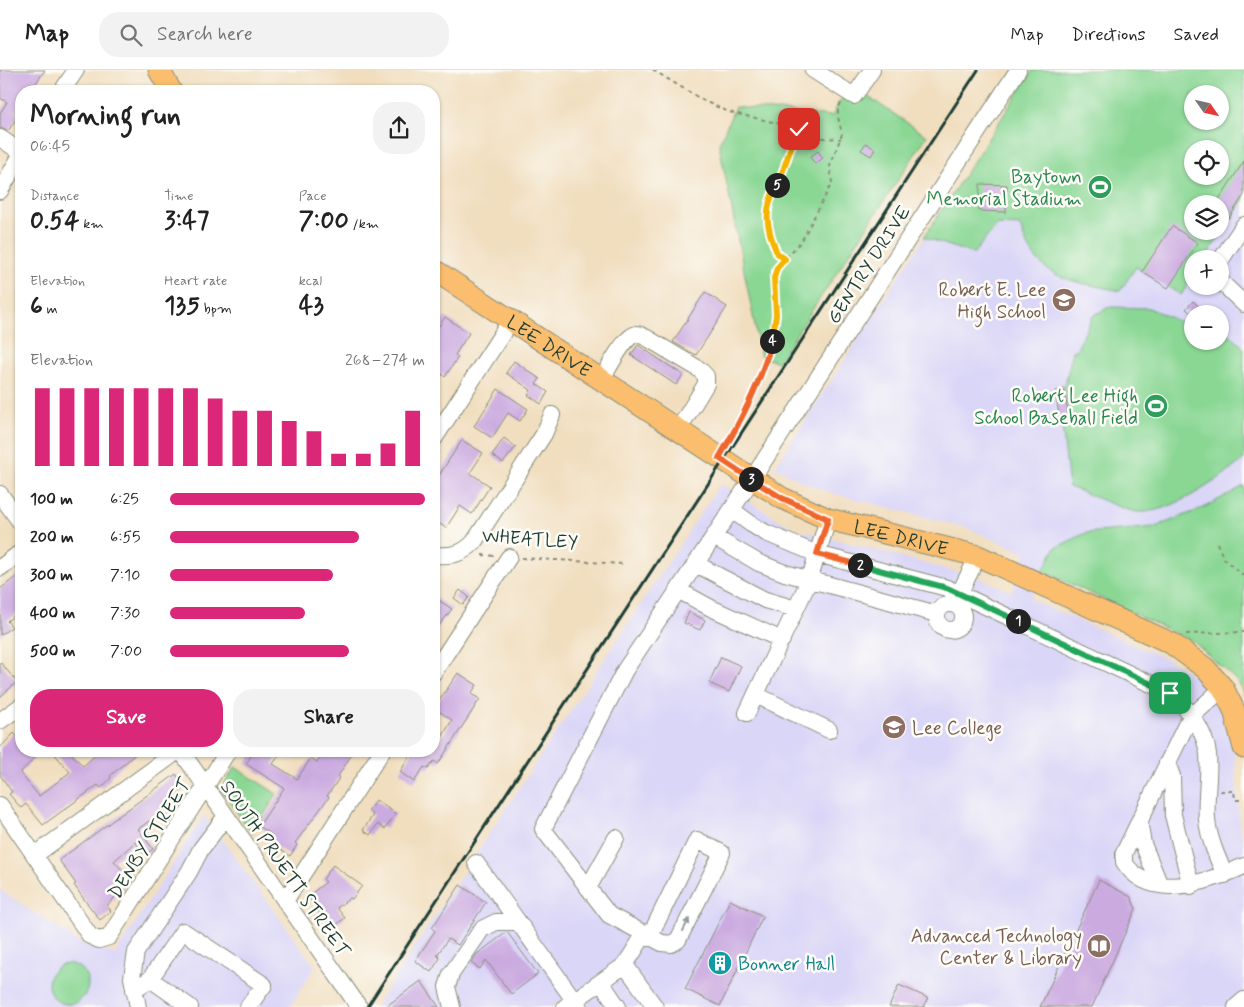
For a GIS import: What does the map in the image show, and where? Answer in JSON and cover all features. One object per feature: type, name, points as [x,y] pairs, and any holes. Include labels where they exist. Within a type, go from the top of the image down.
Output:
[{"type":"main road","name":"LEE DRIVE","points":[[440,274],[782,498],[828,519],[978,556],[1171,643],[1205,668],[1223,688],[1234,710],[1244,748]]},
{"type":"street","points":[[66,85],[76,70]]},
{"type":"street","points":[[813,70],[851,94],[872,70]]},
{"type":"street","name":"GENTRY DRIVE","points":[[588,888],[543,829],[625,670],[752,480],[1018,70]]},
{"type":"street","points":[[0,138],[15,149]]},
{"type":"street","points":[[0,191],[15,165]]},
{"type":"street","points":[[1227,250],[1244,224]]},
{"type":"street","points":[[1229,288],[1242,298]]},
{"type":"street","points":[[440,430],[511,320]]},
{"type":"street","points":[[602,380],[627,340],[633,335],[647,338],[699,369],[706,376],[706,384],[678,430]]},
{"type":"street","points":[[461,553],[474,542],[544,434],[552,415]]},
{"type":"street","points":[[0,494],[15,515]]},
{"type":"street","points":[[732,510],[766,533],[817,554],[947,588],[957,599],[963,618],[956,629],[943,628],[938,622],[938,614],[946,604],[957,599],[978,556]]},
{"type":"street","points":[[747,713],[809,581],[828,519]]},
{"type":"street","points":[[714,537],[759,563],[809,581],[903,603],[938,614]]},
{"type":"street","name":"WHEATLEY","points":[[440,555],[461,553]]},
{"type":"street","points":[[0,568],[15,557]]},
{"type":"street","points":[[440,663],[508,557]]},
{"type":"street","points":[[696,564],[765,600],[796,609]]},
{"type":"street","points":[[678,590],[711,608],[782,640]]},
{"type":"street","points":[[957,599],[1154,683],[1170,693],[1192,716],[1204,740],[1208,754],[1207,819],[1212,842],[1224,875]]},
{"type":"street","points":[[1223,688],[1192,716],[1124,853],[1124,862],[1135,874],[1147,881],[1175,886],[1191,886],[1244,866]]},
{"type":"street","points":[[756,695],[829,730]]},
{"type":"street","points":[[0,720],[15,710]]},
{"type":"street","points":[[0,805],[35,855],[172,757]]},
{"type":"street","name":"SOUTH PRUETT STREET","points":[[184,757],[359,1007]]},
{"type":"street","name":"DENBY STREET","points":[[35,855],[90,936],[99,940],[109,937],[224,757]]},
{"type":"street","points":[[285,901],[376,757]]},
{"type":"street","points":[[1168,763],[1172,776],[1173,815],[1191,886]]},
{"type":"street","points":[[138,1007],[134,990],[133,961],[136,952],[189,872],[201,849],[226,816]]},
{"type":"street","points":[[1139,821],[1142,844],[1159,883]]},
{"type":"street","points":[[476,863],[573,1005],[625,965],[647,936],[697,840],[722,853],[678,940],[671,944],[647,936],[609,915],[588,888],[616,838]]},
{"type":"street","points":[[452,1007],[447,987],[451,974],[482,929],[496,922],[518,922]]},
{"type":"street","points":[[134,990],[150,980],[183,930],[264,985],[248,1007]]},
{"type":"street","points":[[625,965],[654,1007]]},
{"type":"street","points":[[150,980],[190,1007]]},
{"type":"street","points":[[601,982],[618,1007]]},
{"type":"street","points":[[1236,1007],[1244,1000]]},
{"type":"path","points":[[653,70],[704,101],[729,112],[799,129],[824,138],[841,139]]},
{"type":"path","points":[[719,458],[746,412],[762,374],[774,334],[776,315],[774,278],[777,268],[802,240],[832,183],[830,166],[842,134],[838,108],[851,94]]},
{"type":"path","points":[[785,259],[777,253],[773,243],[767,204],[782,175],[791,144],[799,129]]},
{"type":"path","points":[[1216,543],[1224,559],[1244,576]]},
{"type":"path","name":"WHEATLEY","points":[[461,553],[624,564]]},
{"type":"path","points":[[1184,635],[1244,632]]},
{"type":"shaded area","name":"Lee College","points":[[1033,70],[1244,70],[1244,486],[1203,508],[1155,527],[1086,533],[1055,548],[1030,599],[1175,663],[1200,680],[1222,705],[1234,748],[1240,829],[1244,842],[1244,1007],[590,1007],[577,989],[551,1007],[375,1007],[720,484],[793,528],[983,579],[1012,592],[1026,553],[967,528],[835,494],[807,484],[775,467]]},
{"type":"shaded area","points":[[204,815],[315,967],[290,1007],[0,1007],[0,890],[82,944],[115,954]]},
{"type":"green space","name":"Baytown Memorial Stadium","points":[[1033,70],[1244,70],[1244,198],[1229,221],[1229,195],[1184,195],[1184,240],[1217,240],[1211,250],[1184,250],[1184,290],[1181,295],[1136,267],[1120,291],[1086,284],[1058,275],[1046,268],[1036,258],[1027,244],[1020,226],[997,225],[973,254],[924,237]]},
{"type":"green space","points":[[864,94],[927,136],[778,362],[761,357],[719,144],[735,107],[832,116],[842,98]]},
{"type":"green space","name":"Robert Lee High School Baseball Field","points":[[1109,307],[1149,308],[1184,323],[1184,350],[1229,350],[1229,334],[1244,348],[1244,459],[1194,494],[1151,511],[1132,511],[1069,487],[1062,425],[1070,423],[1064,389],[1073,350],[1076,351],[1093,316]]},
{"type":"green space","points":[[1244,486],[1244,696],[1239,683],[1194,642],[1043,571],[1055,548],[1086,533],[1155,527],[1203,508]]},
{"type":"green space","points":[[235,767],[277,794],[252,834],[221,789]]},
{"type":"green space","points":[[72,964],[79,967],[85,973],[88,984],[87,992],[79,1001],[72,1004],[64,1004],[57,1001],[49,992],[48,980],[51,973],[60,965]]},
{"type":"building","points":[[0,70],[45,70],[35,85],[15,85],[15,121],[8,131],[0,128],[0,113],[7,102],[0,98]]},
{"type":"building","points":[[866,143],[875,149],[871,156],[861,150]]},
{"type":"building","points":[[818,151],[823,158],[815,164],[810,157]]},
{"type":"building","points":[[1244,161],[1244,195],[1229,218],[1229,195],[1222,195]]},
{"type":"building","points":[[980,184],[1007,185],[1006,212],[979,211]]},
{"type":"building","points":[[1172,226],[1184,234],[1184,240],[1193,240],[1198,243],[1193,250],[1184,250],[1184,264],[1168,288],[1142,272]]},
{"type":"building","points":[[705,292],[727,307],[696,355],[673,342]]},
{"type":"building","points":[[445,317],[469,333],[455,355],[458,357],[445,377],[442,374],[440,377],[440,324]]},
{"type":"building","points":[[638,345],[683,375],[676,385],[631,355]]},
{"type":"building","points":[[514,361],[540,379],[536,384],[548,392],[541,404],[528,395],[531,390],[506,373]]},
{"type":"building","points":[[498,389],[528,409],[520,421],[508,413],[492,438],[474,426]]},
{"type":"building","points":[[1064,389],[1070,424],[1061,426],[1055,391]]},
{"type":"building","points":[[504,438],[516,447],[503,463],[492,455]]},
{"type":"building","points":[[462,440],[483,453],[470,473],[490,486],[472,514],[460,506],[446,528],[440,524],[440,474]]},
{"type":"building","points":[[15,578],[15,615],[7,621],[12,627],[0,635],[0,589]]},
{"type":"building","points":[[460,590],[469,597],[463,605],[454,598]]},
{"type":"building","points":[[440,601],[452,609],[440,624]]},
{"type":"building","points":[[689,612],[705,620],[700,630],[684,623]]},
{"type":"building","points":[[721,657],[741,666],[729,692],[709,683]]},
{"type":"building","points":[[0,662],[15,680],[15,684],[0,697]]},
{"type":"building","points":[[458,673],[477,685],[471,694],[480,699],[438,764],[434,761],[428,769],[424,767],[414,782],[400,772],[409,757],[440,757],[440,741],[452,720],[440,712],[440,699]]},
{"type":"building","points":[[14,733],[15,757],[35,757],[20,773],[39,796],[70,772],[57,757],[75,757],[83,766],[93,757],[132,757],[110,776],[111,778],[101,788],[98,785],[43,825],[26,804],[21,808],[9,794],[12,792],[0,775],[0,748]]},
{"type":"building","points":[[250,757],[278,757],[273,764],[297,779],[311,758],[317,762],[320,757],[350,757],[327,796],[329,797],[295,843],[297,845],[290,856],[268,841],[272,835],[259,826],[284,788],[246,764]]},
{"type":"building","points":[[176,774],[185,787],[165,803],[171,811],[163,818],[159,814],[138,829],[153,849],[145,855],[135,842],[114,861],[131,879],[107,906],[111,911],[100,920],[74,885],[76,884],[59,860]]},
{"type":"building","points":[[376,800],[396,814],[385,829],[378,824],[370,835],[363,830],[373,815],[368,811]]},
{"type":"building","points":[[333,865],[362,886],[352,899],[350,898],[337,908],[345,918],[332,928],[308,896],[326,882],[323,879]]},
{"type":"building","points":[[1099,880],[1131,897],[1136,909],[1092,1007],[1040,1007]]},
{"type":"building","points":[[460,885],[486,902],[458,945],[448,939],[437,955],[440,958],[431,972],[415,961],[435,931],[432,928]]},
{"type":"building","name":"Bonner Hall","points":[[730,900],[763,916],[720,1006],[685,989]]},
{"type":"building","points":[[507,932],[538,974],[511,994],[486,960],[480,969],[471,963],[477,954]]},
{"type":"building","points":[[421,981],[439,1007],[385,1007]]},
{"type":"building","points":[[899,985],[928,998],[924,1007],[889,1007]]},
{"type":"railway","points":[[367,1007],[978,70]]},
{"type":"place","name":"Baytown Memorial Stadium","points":[[1100,187]]},
{"type":"place","name":"Robert E. Lee High School","points":[[1064,300]]},
{"type":"place","name":"Robert Lee High School Baseball Field","points":[[1156,406]]},
{"type":"place","name":"Lee College","points":[[894,727]]},
{"type":"place","name":"Advanced Technology Center & Library","points":[[1099,946]]},
{"type":"place","name":"Bonner Hall","points":[[720,963]]},
{"type":"route","points":[[799,129],[791,144],[782,175],[767,204],[767,214],[773,243],[777,253],[785,259],[777,268],[774,278],[776,315],[774,334],[762,374],[746,412],[719,458],[782,498],[828,519],[817,554],[947,588],[1154,683],[1170,693]]}]
